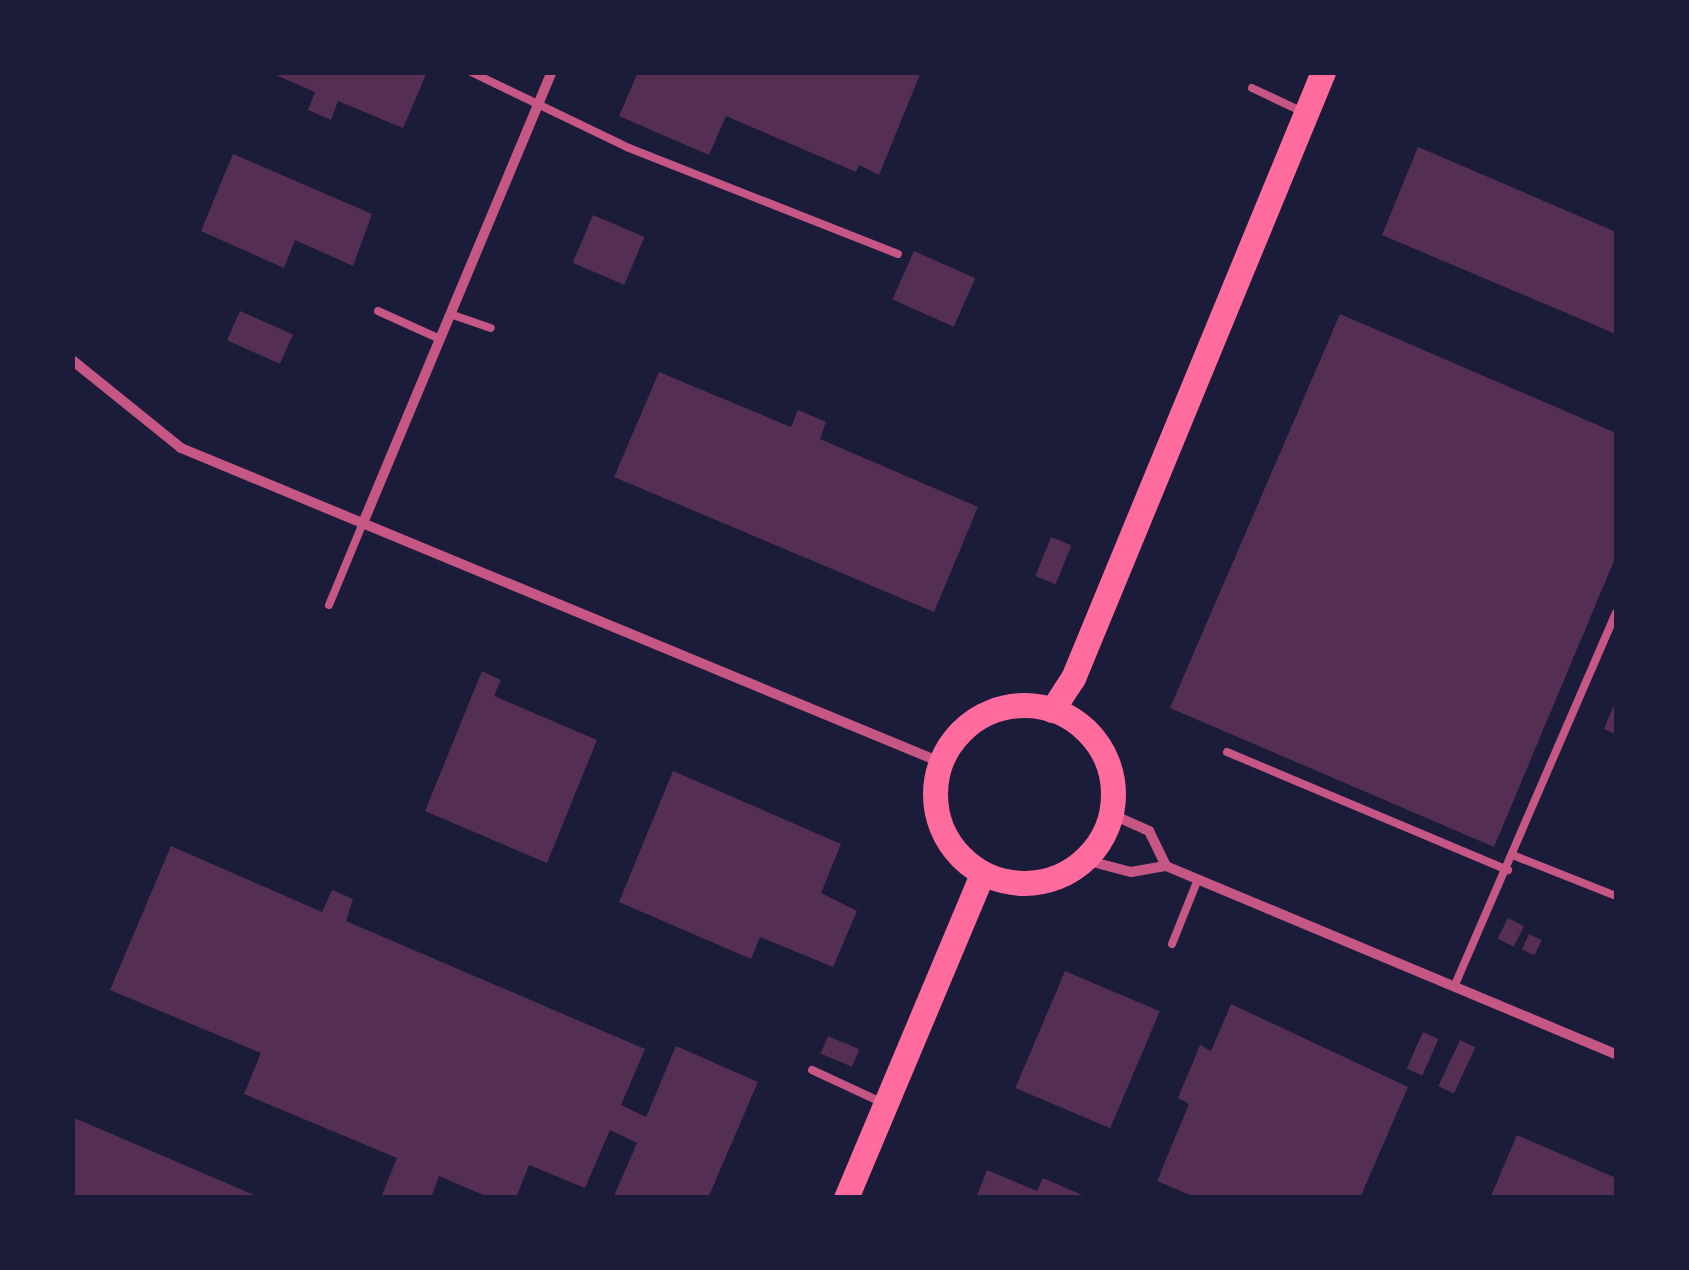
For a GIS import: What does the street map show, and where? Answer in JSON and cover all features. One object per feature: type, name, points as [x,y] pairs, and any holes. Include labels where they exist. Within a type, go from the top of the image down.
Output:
[{"type":"main road","points":[[1052,710],[1074,678],[1323,72]]},
{"type":"main road","points":[[1025,705],[1052,710],[1095,740],[1114,788],[1111,814],[1085,860],[1036,883],[982,874],[961,859],[936,814],[940,762],[974,720],[1025,705]]},
{"type":"main road","points":[[846,1198],[982,874]]},
{"type":"street","points":[[362,523],[552,72]]},
{"type":"street","points":[[72,360],[181,448],[940,762]]},
{"type":"street","points":[[1111,814],[1149,831],[1166,866]]},
{"type":"street","points":[[1085,860],[1131,872],[1166,866],[1616,1054]]},
{"type":"lane","points":[[470,72],[629,148],[898,254]]},
{"type":"lane","points":[[1252,88],[1306,114]]},
{"type":"lane","points":[[378,310],[440,339]]},
{"type":"lane","points":[[450,314],[491,328]]},
{"type":"lane","points":[[329,605],[362,523]]},
{"type":"lane","points":[[1454,986],[1515,856],[1616,613]]},
{"type":"lane","points":[[1227,752],[1508,870]]},
{"type":"lane","points":[[1515,856],[1616,896]]},
{"type":"lane","points":[[1172,944],[1198,879]]},
{"type":"lane","points":[[812,1070],[885,1104]]},
{"type":"building","points":[[269,72],[427,72],[403,128],[338,101],[331,120],[308,110],[315,92]]},
{"type":"building","points":[[638,72],[921,72],[879,175],[859,165],[856,172],[726,116],[709,155],[619,116]]},
{"type":"building","points":[[1418,147],[1616,232],[1616,334],[1382,235]]},
{"type":"building","points":[[233,154],[372,214],[353,266],[295,240],[284,268],[201,231]]},
{"type":"building","points":[[593,215],[645,237],[624,285],[573,263]]},
{"type":"building","points":[[914,251],[975,278],[954,327],[892,299]]},
{"type":"building","points":[[240,311],[293,335],[280,364],[227,340]]},
{"type":"building","points":[[1340,314],[1616,433],[1616,556],[1494,847],[1170,708]]},
{"type":"building","points":[[659,372],[791,427],[798,410],[826,422],[820,439],[978,507],[934,612],[614,477]]},
{"type":"building","points":[[1051,537],[1071,545],[1056,584],[1035,576]]},
{"type":"building","points":[[482,671],[501,680],[494,696],[597,740],[547,863],[425,811]]},
{"type":"building","points":[[1616,700],[1616,734],[1604,729]]},
{"type":"building","points":[[673,771],[841,844],[821,893],[857,911],[833,967],[760,937],[751,959],[619,902]]},
{"type":"building","points":[[171,846],[322,912],[332,890],[353,899],[346,921],[645,1049],[621,1105],[646,1117],[676,1046],[758,1082],[708,1198],[613,1198],[637,1143],[610,1130],[585,1188],[529,1165],[516,1198],[490,1198],[439,1176],[431,1198],[381,1197],[397,1158],[244,1094],[261,1053],[110,990]]},
{"type":"building","points":[[1508,918],[1524,926],[1514,947],[1498,938]]},
{"type":"building","points":[[1529,934],[1542,940],[1535,955],[1522,949]]},
{"type":"building","points":[[1065,971],[1160,1011],[1110,1128],[1015,1088]]},
{"type":"building","points":[[1231,1004],[1408,1087],[1360,1198],[1197,1198],[1157,1181],[1189,1104],[1178,1098],[1200,1045],[1211,1051]]},
{"type":"building","points":[[1423,1032],[1439,1039],[1422,1075],[1407,1069]]},
{"type":"building","points":[[828,1036],[859,1049],[852,1067],[821,1053]]},
{"type":"building","points":[[1460,1040],[1475,1047],[1454,1093],[1438,1086]]},
{"type":"building","points":[[72,1117],[261,1198],[72,1198]]},
{"type":"building","points":[[1517,1135],[1616,1178],[1616,1198],[1490,1198]]},
{"type":"building","points":[[987,1170],[1037,1191],[1043,1178],[1089,1198],[976,1198]]}]
